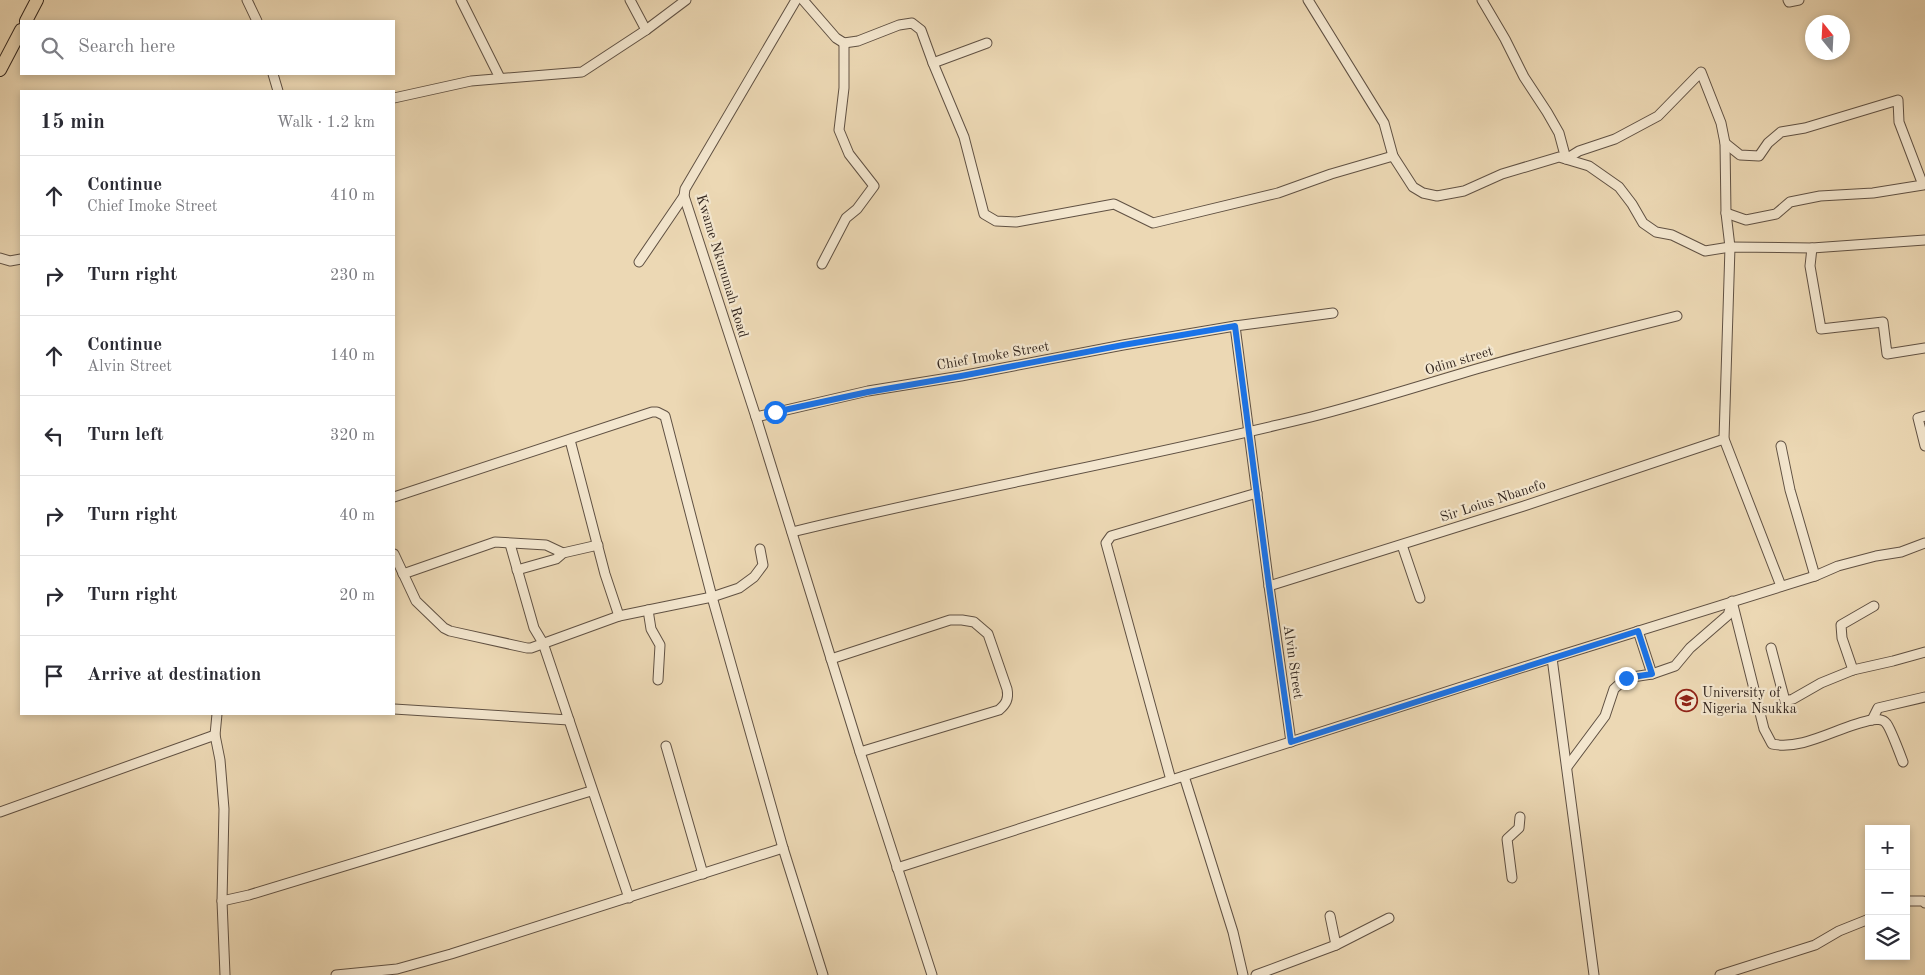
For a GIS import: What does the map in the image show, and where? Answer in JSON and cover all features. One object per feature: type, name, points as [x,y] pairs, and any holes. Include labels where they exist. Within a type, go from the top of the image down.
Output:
[{"type":"main road","points":[[27,20],[37,0]]},
{"type":"main road","points":[[0,70],[20,32]]},
{"type":"street","points":[[248,0],[257,20]]},
{"type":"street","points":[[461,0],[500,78]]},
{"type":"street","points":[[630,0],[646,30]]},
{"type":"street","points":[[395,98],[471,81],[582,72],[646,30],[686,0]]},
{"type":"street","name":"Kwame Nkurumah Road","points":[[796,0],[686,189],[684,196],[756,417],[860,752],[932,975]]},
{"type":"street","points":[[803,0],[836,38],[844,43],[858,41],[899,25],[912,23],[921,30],[964,138],[984,214],[996,221],[1016,222],[1114,204],[1153,223],[1278,193],[1331,174],[1393,156]]},
{"type":"street","points":[[1308,0],[1384,123],[1393,156],[1413,187],[1423,194],[1437,196],[1464,191],[1502,174],[1559,157],[1589,166],[1619,187],[1643,223],[1656,232],[1672,235],[1705,251],[1730,247],[1812,248],[1925,240]]},
{"type":"street","points":[[1482,0],[1505,39],[1524,77],[1559,133],[1566,159]]},
{"type":"street","points":[[1788,0],[1789,2],[1799,0]]},
{"type":"street","points":[[822,264],[846,218],[857,209],[874,186],[849,154],[839,130],[844,88],[844,43]]},
{"type":"street","points":[[933,64],[987,43]]},
{"type":"street","points":[[1566,159],[1579,151],[1615,139],[1658,116],[1701,72],[1721,123],[1724,143],[1726,213],[1730,247],[1724,439],[1781,586]]},
{"type":"street","points":[[273,75],[278,90]]},
{"type":"street","points":[[1724,143],[1740,155],[1759,156],[1768,143],[1781,132],[1804,128],[1898,100],[1899,122],[1923,185],[1873,193],[1820,196],[1790,202],[1776,214],[1746,220],[1726,213]]},
{"type":"street","points":[[639,262],[684,196]]},
{"type":"street","points":[[1812,248],[1810,266],[1821,329],[1882,322],[1887,354],[1925,348]]},
{"type":"street","points":[[0,258],[20,259]]},
{"type":"street","name":"Chief Imoke Street","points":[[756,417],[868,392],[1123,345],[1235,326],[1333,313]]},
{"type":"street","name":"Odim street","points":[[792,532],[872,512],[1250,431],[1388,397],[1487,366],[1677,316]]},
{"type":"street","name":"Alvin Street","points":[[1235,326],[1291,742]]},
{"type":"street","points":[[395,497],[652,412],[665,416],[712,597],[783,848],[823,975]]},
{"type":"street","points":[[1925,416],[1918,418],[1925,446]]},
{"type":"street","name":"Sir Loius Nbanefo","points":[[1269,586],[1724,439]]},
{"type":"street","points":[[570,440],[619,616]]},
{"type":"street","points":[[1781,446],[1790,490],[1815,576]]},
{"type":"street","points":[[1171,780],[1106,543],[1111,536],[1257,493]]},
{"type":"street","points":[[403,574],[495,542],[546,545],[563,553]]},
{"type":"street","points":[[897,868],[1552,658],[1815,576],[1838,566],[1876,556],[1901,552],[1925,543]]},
{"type":"street","points":[[510,544],[534,628],[543,643],[591,791],[629,898]]},
{"type":"street","points":[[1402,544],[1420,598]]},
{"type":"street","points":[[517,570],[556,559],[563,553],[598,545]]},
{"type":"street","points":[[395,556],[416,601],[444,628],[450,631],[527,648],[619,616],[712,597],[739,588],[754,578],[763,565],[760,549]]},
{"type":"street","points":[[1567,767],[1605,716],[1614,689],[1626,678],[1652,674],[1675,666],[1690,648],[1728,614],[1732,601]]},
{"type":"street","points":[[1732,601],[1764,729],[1772,744],[1781,746],[1820,738],[1872,720],[1881,720],[1888,724],[1903,762]]},
{"type":"street","points":[[1853,670],[1842,638],[1841,625],[1874,606]]},
{"type":"street","points":[[648,610],[651,629],[660,645],[658,680]]},
{"type":"street","points":[[831,659],[950,620],[974,622],[988,634],[1007,689],[1006,704],[999,710],[860,752]]},
{"type":"street","points":[[1638,631],[1652,674]]},
{"type":"street","points":[[1772,648],[1785,701],[1853,670],[1925,652]]},
{"type":"street","points":[[1552,658],[1594,975]]},
{"type":"street","points":[[1872,720],[1878,708],[1925,697]]},
{"type":"street","points":[[395,709],[569,720]]},
{"type":"street","points":[[217,715],[215,735],[220,760],[224,809],[222,901],[225,975]]},
{"type":"street","points":[[0,812],[215,735]]},
{"type":"street","points":[[666,746],[703,874]]},
{"type":"street","points":[[1184,776],[1233,932],[1243,975]]},
{"type":"street","points":[[222,901],[249,895],[591,791]]},
{"type":"street","points":[[1512,878],[1507,839],[1518,828],[1520,817]]},
{"type":"street","points":[[336,975],[397,968],[496,940],[783,848]]},
{"type":"street","points":[[1910,901],[1923,901],[1925,903]]},
{"type":"street","points":[[1330,916],[1336,945]]},
{"type":"street","points":[[1256,975],[1336,945],[1389,918]]},
{"type":"street","points":[[1720,975],[1815,946],[1839,931],[1865,921]]},
{"type":"place","name":"University of Nigeria Nsukka","points":[[1686,701]]},
{"type":"route","points":[[775,412],[868,392],[1235,326],[1291,742],[1638,631],[1652,674],[1626,678]]}]
